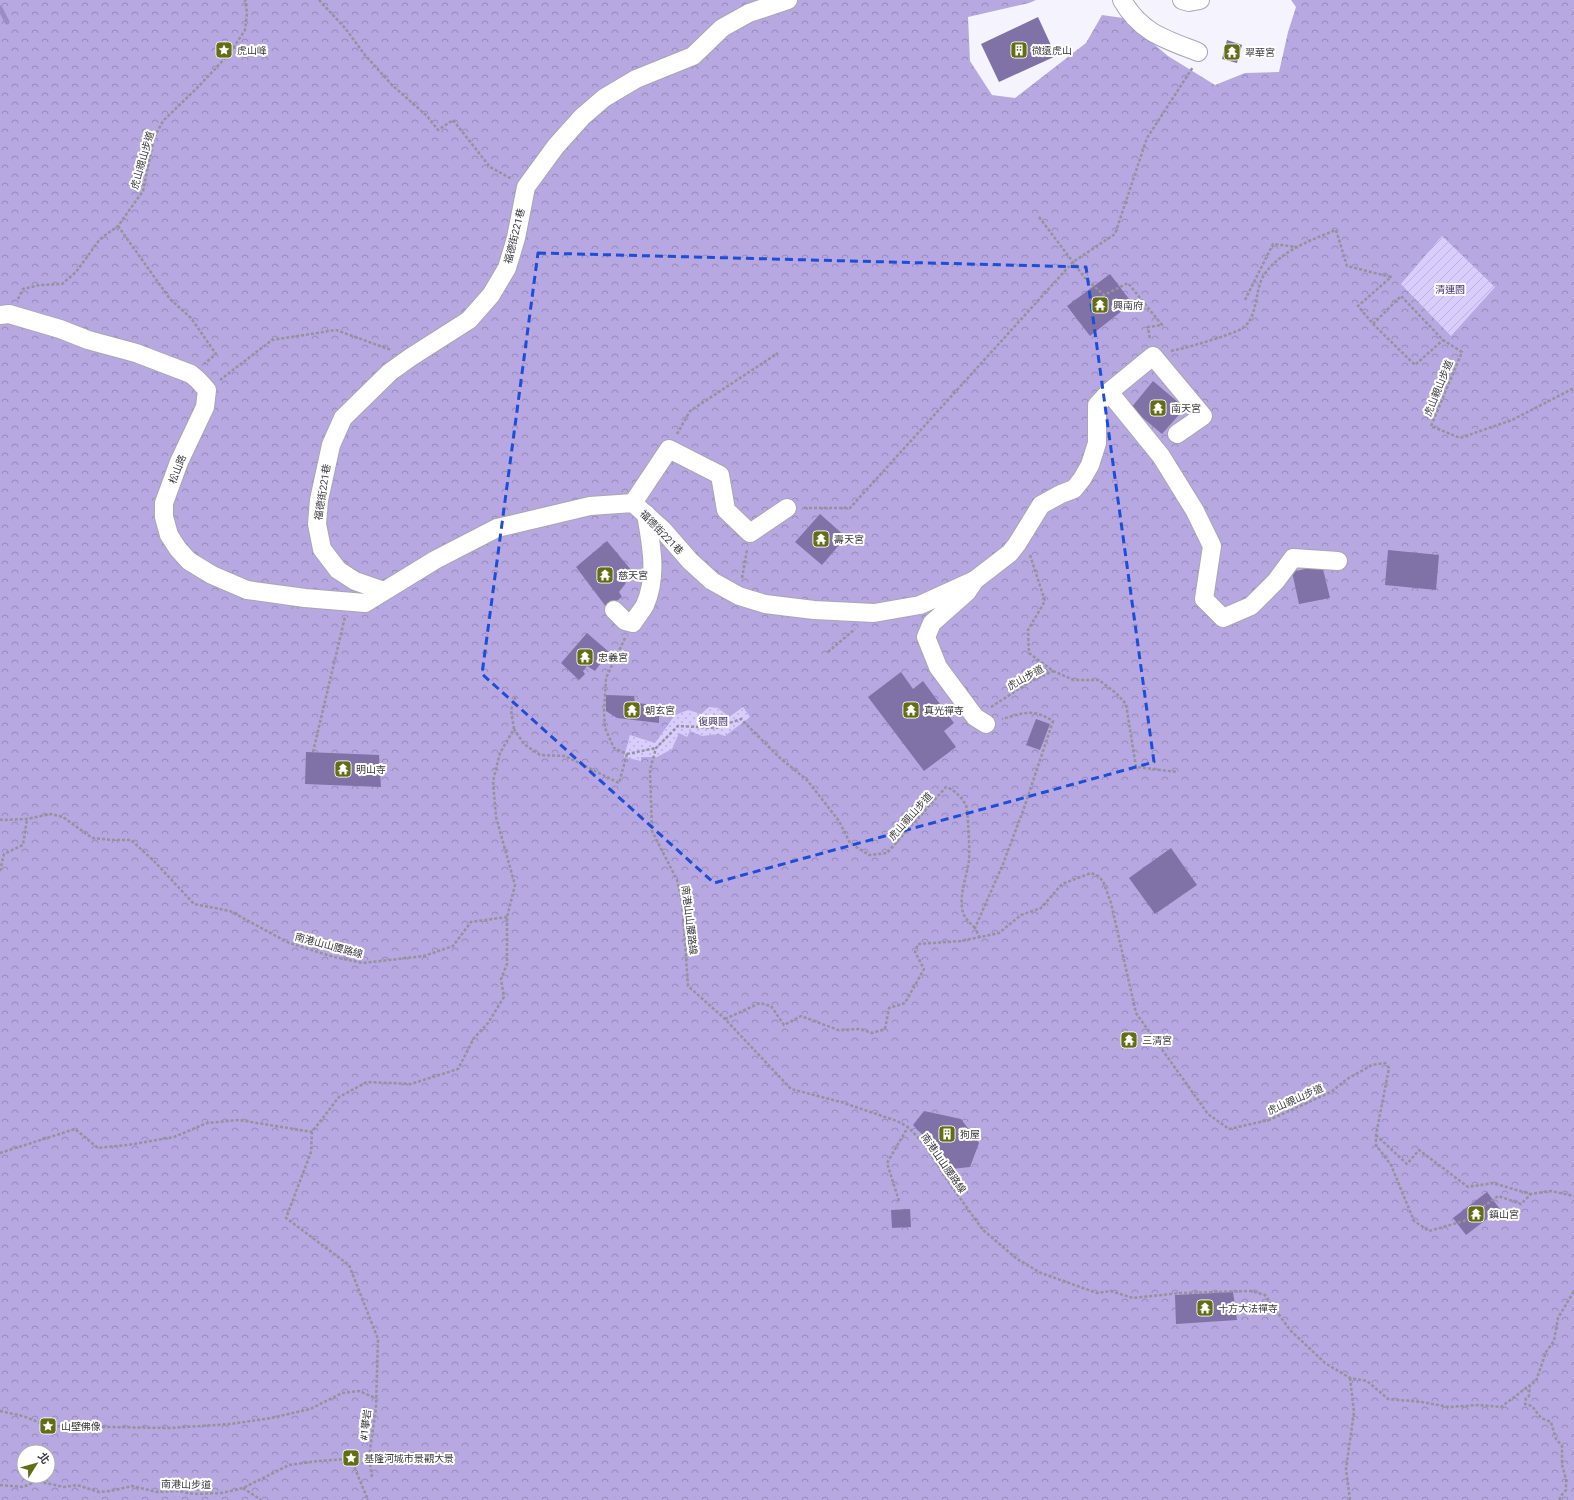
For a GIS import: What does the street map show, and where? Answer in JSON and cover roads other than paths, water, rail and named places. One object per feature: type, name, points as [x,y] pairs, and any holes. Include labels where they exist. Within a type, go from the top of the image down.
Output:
[{"type":"lane","name":"福德街221巷","points":[[788,0],[749,13],[722,28],[692,56],[636,79],[604,98],[582,117],[556,146],[526,187],[516,238],[507,268],[491,295],[469,320],[390,372],[343,418],[331,445],[319,500],[317,524],[322,549],[338,570],[355,581],[384,591],[435,560],[497,528],[590,506],[639,508],[663,530],[695,566],[712,581],[739,596],[765,604],[814,610],[874,613],[920,605],[975,580]]},
{"type":"lane","points":[[1122,0],[1129,12],[1142,25],[1158,37],[1198,52]]},
{"type":"lane","points":[[1182,0],[1189,2],[1200,0]]},
{"type":"lane","name":"松山路","points":[[5,315],[60,329],[88,340],[136,353],[191,374],[207,390],[204,407],[179,462],[164,503],[164,517],[168,535],[189,561],[212,575],[248,590],[305,598],[364,602],[384,591]]},
{"type":"lane","points":[[980,720],[938,667],[926,637],[932,623],[967,592],[975,580],[1010,553],[1041,505],[1074,489],[1090,465],[1097,443],[1097,405],[1109,392],[1153,356],[1203,416],[1177,434]]},
{"type":"lane","points":[[1109,392],[1161,456],[1195,511],[1212,546],[1204,599],[1223,618],[1251,606],[1276,582],[1293,558],[1338,561]]},
{"type":"lane","points":[[614,610],[625,621],[632,623],[644,606],[652,583],[651,548],[639,508],[669,449],[720,475],[726,510],[750,533],[788,508]]},
{"type":"waterway","points":[[0,8],[7,22]]},
{"type":"place","name":"虎山峰","points":[[224,50]]},
{"type":"place","name":"微遠虎山","points":[[1019,50]]},
{"type":"place","name":"翠華宮","points":[[1232,52]]},
{"type":"place","name":"興南府","points":[[1100,305]]},
{"type":"place","name":"南天宮","points":[[1158,408]]},
{"type":"place","name":"壽天宮","points":[[821,539]]},
{"type":"place","name":"慈天宮","points":[[605,575]]},
{"type":"place","name":"忠義宮","points":[[585,657]]},
{"type":"place","name":"朝玄宮","points":[[632,710]]},
{"type":"place","name":"真光禪寺","points":[[911,710]]},
{"type":"place","name":"明山寺","points":[[343,769]]},
{"type":"place","name":"三清宮","points":[[1129,1040]]},
{"type":"place","name":"狗屋","points":[[947,1134]]},
{"type":"place","name":"鎮山宮","points":[[1476,1214]]},
{"type":"place","name":"十方大法禪寺","points":[[1205,1308]]},
{"type":"place","name":"山壁佛像","points":[[48,1426]]},
{"type":"place","name":"基隆河城市景觀大景","points":[[351,1458]]},
{"type":"park label","name":"清連園","points":[[1450,289]]},
{"type":"park label","name":"復興園","points":[[713,721]]}]
